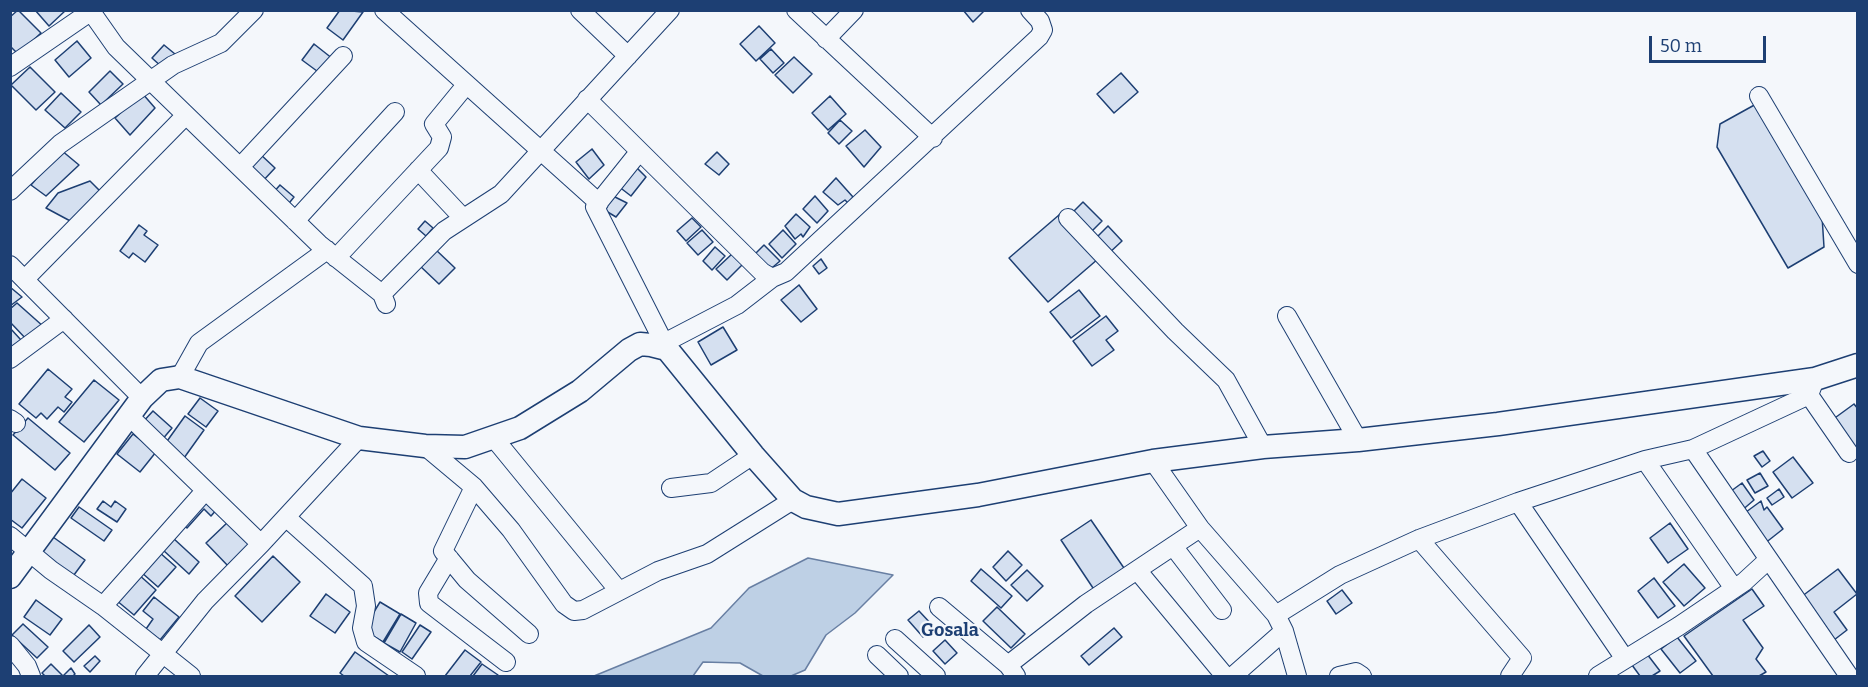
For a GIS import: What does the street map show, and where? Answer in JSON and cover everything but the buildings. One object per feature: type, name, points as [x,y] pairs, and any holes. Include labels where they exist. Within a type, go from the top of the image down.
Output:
[{"type":"main road","points":[[10,577],[135,407],[161,380],[180,377],[359,438],[425,446],[465,447],[520,428],[580,391],[634,347],[666,346],[753,455],[793,500],[806,507],[838,514],[978,495],[1153,461],[1263,447],[1358,440],[1812,387],[1857,365]]},
{"type":"street","points":[[10,191],[60,144],[173,65],[221,43],[254,10]]},
{"type":"street","points":[[384,10],[599,203]]},
{"type":"street","points":[[580,10],[628,56]]},
{"type":"street","points":[[10,67],[90,11],[116,47],[295,220],[384,299],[444,231],[501,194],[670,10]]},
{"type":"street","points":[[795,10],[933,138]]},
{"type":"street","points":[[826,39],[854,10]]},
{"type":"street","points":[[639,152],[595,207],[666,346],[737,305],[772,278],[786,272],[933,138],[1039,37],[1043,30],[1040,21],[1030,10]]},
{"type":"street","points":[[240,167],[343,56]]},
{"type":"street","points":[[180,377],[199,343],[332,254],[418,170],[442,142],[442,137],[435,129],[436,119],[466,85]]},
{"type":"street","points":[[1759,96],[1857,264]]},
{"type":"street","points":[[587,99],[762,272],[772,278]]},
{"type":"street","points":[[295,220],[395,112]]},
{"type":"street","points":[[25,279],[186,115]]},
{"type":"street","points":[[418,170],[463,218]]},
{"type":"street","points":[[1068,218],[1175,331],[1226,380],[1263,447]]},
{"type":"street","points":[[11,266],[64,319],[205,491],[261,544]]},
{"type":"street","points":[[1287,316],[1358,440]]},
{"type":"street","points":[[10,359],[64,319]]},
{"type":"street","points":[[1233,676],[1280,623],[1340,574],[1419,539],[1518,502],[1645,460],[1693,449],[1812,387],[1849,453]]},
{"type":"street","points":[[492,437],[619,591]]},
{"type":"street","points":[[145,676],[205,601],[288,519],[359,438]]},
{"type":"street","points":[[425,446],[474,488],[512,530],[569,609],[583,610],[658,571],[707,554],[793,500]]},
{"type":"street","points":[[1693,449],[1848,676]]},
{"type":"street","points":[[671,488],[711,483],[753,455]]},
{"type":"street","points":[[1645,460],[1733,587]]},
{"type":"street","points":[[1153,461],[1200,528],[1280,623],[1296,676]]},
{"type":"street","points":[[474,488],[443,552],[466,580],[529,634]]},
{"type":"street","points":[[103,606],[205,491]]},
{"type":"street","points":[[1518,502],[1625,659]]},
{"type":"street","points":[[288,519],[363,586],[366,606],[362,628],[366,642],[416,676]]},
{"type":"street","points":[[939,607],[1011,672],[1086,604],[1200,528]]},
{"type":"street","points":[[10,536],[103,606],[190,676]]},
{"type":"street","points":[[1419,539],[1522,658],[1510,676]]},
{"type":"street","points":[[1173,546],[1222,610]]},
{"type":"street","points":[[448,558],[428,593],[429,603],[506,662]]},
{"type":"street","points":[[1598,676],[1679,627],[1768,560]]},
{"type":"street","points":[[1137,570],[1225,676]]},
{"type":"street","points":[[894,639],[936,676]]},
{"type":"street","points":[[10,645],[27,666],[31,676]]},
{"type":"street","points":[[877,656],[899,676]]},
{"type":"street","points":[[1340,676],[1356,672],[1362,676]]},
{"type":"water","points":[[808,558],[893,575],[855,613],[826,635],[805,670],[791,676],[763,676],[740,663],[703,662],[693,676],[594,676],[711,628],[749,588]]},
{"type":"district","name":"Gosala","points":[[950,631]]}]
